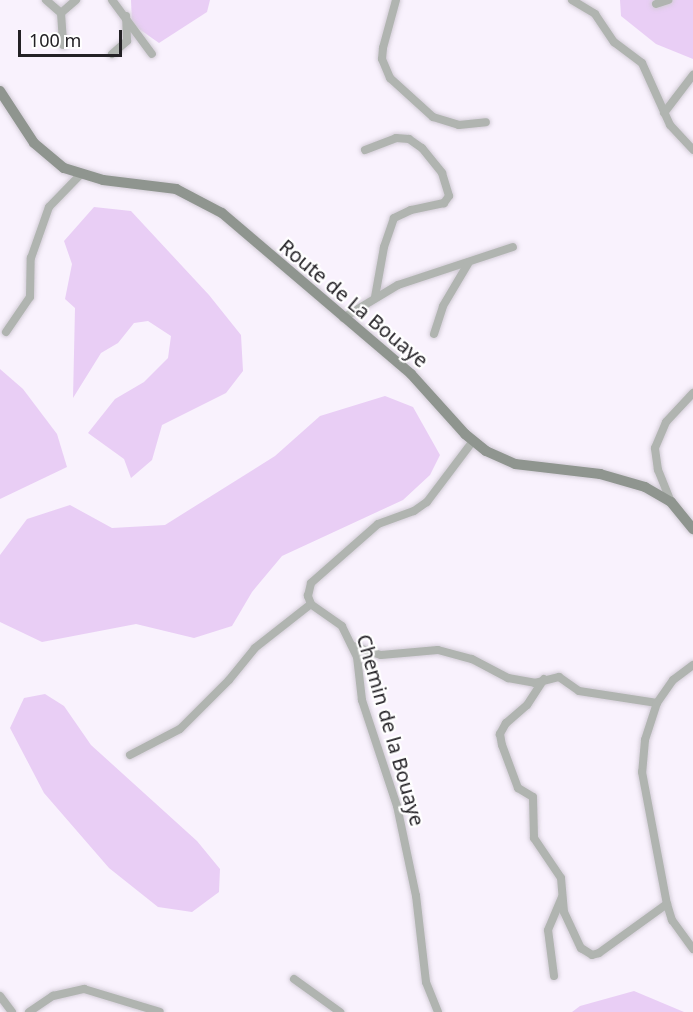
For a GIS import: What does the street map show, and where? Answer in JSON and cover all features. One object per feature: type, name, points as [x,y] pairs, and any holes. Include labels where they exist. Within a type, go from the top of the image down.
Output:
[{"type":"main road","name":"Route de La Bouaye","points":[[0,91],[34,142],[64,168],[80,175],[176,189],[199,199],[244,231],[425,388],[473,441],[515,464],[620,478],[671,502],[693,529]]},
{"type":"street","points":[[46,0],[61,13],[63,45]]},
{"type":"street","points":[[61,13],[76,0]]},
{"type":"street","points":[[112,0],[152,54]]},
{"type":"street","points":[[396,0],[382,59],[390,78],[433,117],[459,125],[486,122]]},
{"type":"street","points":[[572,0],[595,14],[614,42],[642,63],[664,113],[693,150]]},
{"type":"street","points":[[656,4],[668,0]]},
{"type":"street","points":[[112,54],[127,41],[126,16]]},
{"type":"street","points":[[664,113],[693,75]]},
{"type":"street","points":[[365,150],[396,138],[409,139],[422,148],[442,173],[449,195],[444,203],[411,210],[394,219],[384,247],[375,297]]},
{"type":"street","points":[[6,332],[30,297],[31,258],[49,207],[80,175]]},
{"type":"street","points":[[343,318],[398,285],[513,247]]},
{"type":"street","points":[[434,334],[443,306],[469,262]]},
{"type":"street","points":[[671,502],[657,470],[655,448],[666,422],[693,393]]},
{"type":"street","points":[[130,756],[180,729],[229,680],[255,648],[311,604],[308,596],[311,583],[378,524],[414,511],[427,502],[473,441]]},
{"type":"street","name":"Chemin de la Bouaye","points":[[311,604],[342,626],[353,646],[362,700],[397,806],[416,896],[426,982],[438,1012]]},
{"type":"street","points":[[353,646],[381,655],[438,650],[472,659],[508,678],[535,683],[559,676],[579,691],[657,703]]},
{"type":"street","points":[[693,665],[673,680],[657,703],[643,750],[642,784],[666,904],[672,920],[693,949]]},
{"type":"street","points":[[544,679],[527,705],[506,723],[500,734],[518,788],[533,796],[534,838],[556,866],[564,912],[581,948],[592,955],[666,904]]},
{"type":"street","points":[[555,976],[548,930],[562,897]]},
{"type":"street","points":[[294,979],[340,1012]]},
{"type":"street","points":[[29,1012],[53,996],[84,989],[160,1012]]},
{"type":"street","points":[[0,996],[12,1012]]},
{"type":"shaded area","points":[[131,0],[210,0],[207,12],[159,43],[132,24]]},
{"type":"shaded area","points":[[620,0],[693,0],[693,59],[656,44],[621,16]]},
{"type":"shaded area","points":[[94,207],[131,211],[209,295],[241,335],[243,371],[226,393],[162,425],[152,460],[131,478],[124,459],[88,433],[115,399],[144,382],[168,358],[171,336],[148,321],[134,323],[118,343],[101,353],[73,398],[75,308],[65,299],[72,264],[64,241]]},
{"type":"shaded area","points":[[0,369],[23,389],[57,434],[67,467],[0,499]]},
{"type":"shaded area","points":[[385,396],[413,407],[440,455],[430,475],[403,500],[282,556],[252,592],[232,626],[194,638],[136,624],[42,642],[0,622],[0,555],[27,519],[70,505],[112,528],[165,525],[275,456],[320,416]]},
{"type":"shaded area","points":[[45,694],[64,706],[91,745],[197,841],[220,869],[219,892],[192,912],[158,907],[109,868],[44,793],[10,728],[24,698]]},
{"type":"shaded area","points":[[634,991],[684,1012],[572,1012],[580,1006]]}]
